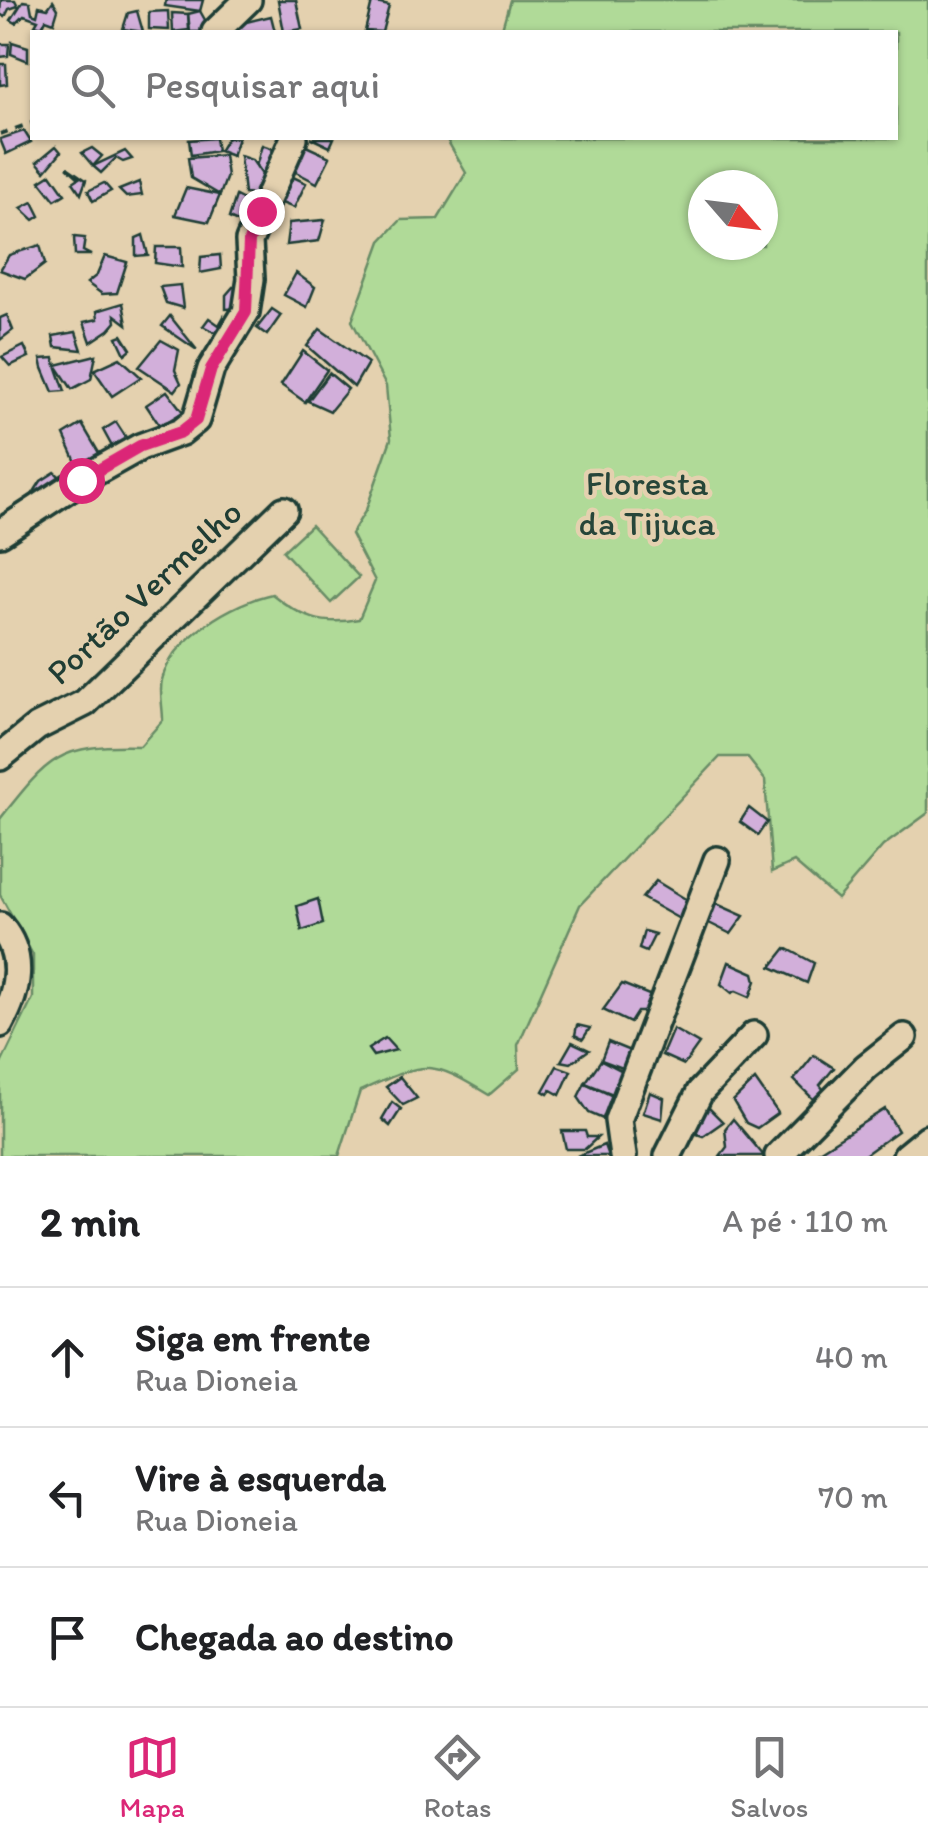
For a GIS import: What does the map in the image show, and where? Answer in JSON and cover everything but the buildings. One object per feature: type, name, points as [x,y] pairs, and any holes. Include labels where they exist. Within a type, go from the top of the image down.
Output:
[{"type":"street","points":[[217,30],[248,0]]},
{"type":"street","points":[[0,534],[81,480],[140,446],[181,432],[196,420],[211,369],[246,312],[249,241],[293,140]]},
{"type":"street","name":"Portão Vermelho","points":[[0,757],[37,726],[85,703],[284,510]]},
{"type":"street","points":[[623,1156],[618,1120],[717,860]]},
{"type":"street","points":[[0,926],[12,940],[18,991],[0,1024]]},
{"type":"street","points":[[668,1156],[700,1092],[754,1035]]},
{"type":"street","points":[[778,1156],[866,1068],[904,1038]]},
{"type":"street","points":[[906,1156],[928,1138]]},
{"type":"path","points":[[0,134],[30,124]]},
{"type":"green space","name":"Floresta da Tijuca","points":[[510,0],[928,0],[928,813],[883,846],[837,899],[794,862],[772,872],[765,780],[747,757],[720,757],[580,905],[518,1045],[519,1069],[489,1095],[438,1069],[399,1074],[360,1091],[339,1156],[0,1156],[0,1066],[33,998],[33,955],[0,895],[0,819],[31,781],[58,759],[91,748],[140,746],[163,720],[161,684],[168,665],[191,636],[223,614],[272,594],[313,618],[359,619],[375,581],[351,534],[366,510],[391,439],[386,386],[352,321],[381,241],[401,220],[438,219],[466,173],[447,140],[898,140],[898,30],[502,30]]},
{"type":"green space","points":[[311,525],[359,577],[331,603],[283,551]]},
{"type":"route","points":[[81,480],[140,446],[181,432],[196,420],[211,369],[246,312],[251,279],[249,241],[261,211]]}]
